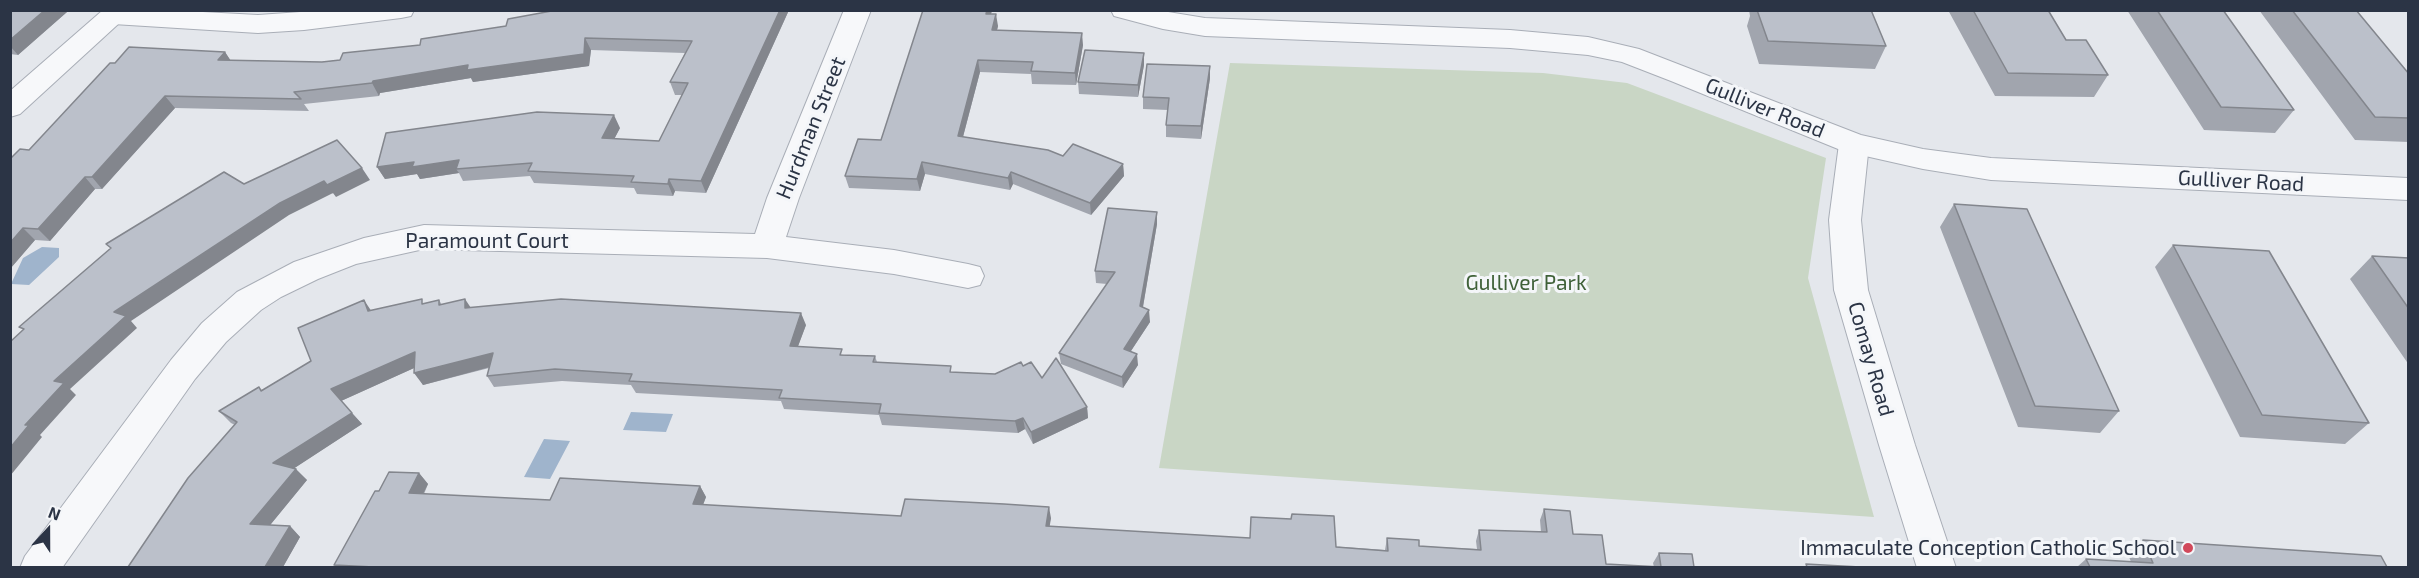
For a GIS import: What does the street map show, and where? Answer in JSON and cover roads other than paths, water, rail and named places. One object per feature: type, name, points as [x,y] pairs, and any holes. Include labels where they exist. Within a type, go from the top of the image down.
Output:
[{"type":"street","points":[[10,107],[116,13],[258,24],[304,22],[401,10]]},
{"type":"street","name":"Hurdman Street","points":[[767,246],[783,198],[858,10]]},
{"type":"street","name":"Gulliver Road","points":[[1124,10],[1163,21],[1205,27],[1510,39],[1588,46],[1629,55],[1670,70],[1854,144],[1923,159],[1991,169],[2409,189]]},
{"type":"street","name":"Comay Road","points":[[1854,144],[1845,220],[1851,290],[1893,434],[1937,567]]},
{"type":"street","name":"Paramount Court","points":[[39,567],[197,351],[236,312],[268,288],[303,272],[383,243],[424,237],[767,246],[894,262],[968,276]]},
{"type":"water","points":[[42,247],[59,248],[59,257],[29,285],[11,284],[23,258]]},
{"type":"water","points":[[631,412],[673,414],[666,432],[623,430]]},
{"type":"water","points":[[544,439],[570,441],[550,479],[524,477]]},
{"type":"place","name":"Immaculate Conception Catholic School","points":[[2188,548]]},
{"type":"park label","name":"Gulliver Park","points":[[1526,283]]}]
